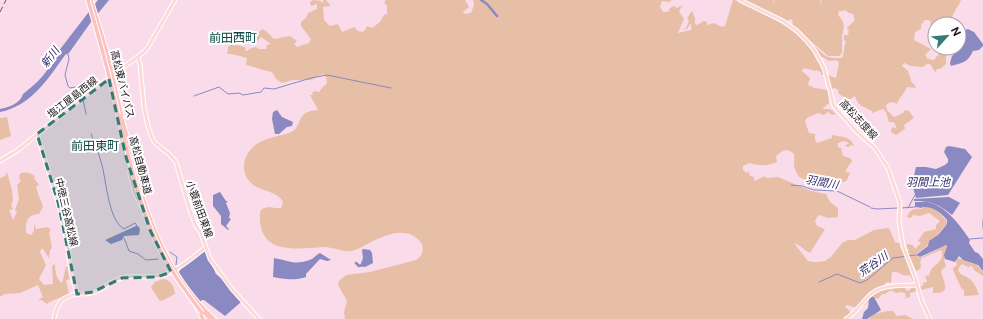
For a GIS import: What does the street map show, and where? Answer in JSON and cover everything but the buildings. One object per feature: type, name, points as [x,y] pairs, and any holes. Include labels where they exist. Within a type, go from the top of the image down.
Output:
[{"type":"highway","name":"高松東バイパス","points":[[88,0],[111,77],[130,168],[154,239],[204,319]]},
{"type":"highway","name":"高松自動車道","points":[[88,0],[106,56],[140,195],[157,239],[176,273],[208,319]]},
{"type":"highway","points":[[119,112],[137,170],[144,209]]},
{"type":"highway","points":[[119,112],[130,173],[135,192],[144,209]]},
{"type":"highway","name":"高松東バイパス","points":[[173,271],[200,305],[214,319]]},
{"type":"main road","name":"塩江屋島西線","points":[[0,161],[11,155],[82,98],[138,57],[148,47],[175,0]]},
{"type":"main road","name":"高松志度線","points":[[740,0],[784,21],[806,40],[815,51],[824,68],[834,106],[877,151],[890,173],[898,196],[900,203],[899,221],[902,244],[922,302],[930,319]]},
{"type":"main road","name":"小蓑前田東線","points":[[54,319],[56,307],[61,300],[66,297],[93,292],[113,281],[122,278],[157,277],[173,271],[206,248],[201,233],[196,226],[190,210],[176,162],[169,154],[155,143],[150,132],[144,108],[138,57]]},
{"type":"main road","name":"中徳三谷高松線","points":[[37,134],[57,197],[67,241],[70,273],[77,294]]},
{"type":"main road","points":[[206,248],[210,259],[219,272],[258,319]]},
{"type":"main road","points":[[846,319],[856,312],[869,296],[879,289],[917,285]]},
{"type":"highlighted area","points":[[109,79],[126,157],[150,230],[171,272],[157,277],[122,278],[93,292],[77,294],[58,202],[37,134]]},
{"type":"shaded area","points":[[313,0],[321,1],[321,3],[324,1],[323,0],[326,0],[331,6],[323,7],[324,20],[330,26],[338,24],[342,32],[354,27],[358,31],[362,32],[367,26],[372,28],[380,22],[384,15],[387,14],[387,6],[384,2],[386,0],[465,0],[469,7],[463,12],[464,14],[471,13],[474,5],[473,0],[672,0],[669,2],[662,1],[660,7],[663,12],[668,12],[670,8],[674,6],[677,8],[683,5],[679,11],[684,19],[678,33],[691,30],[691,23],[687,29],[682,30],[686,28],[689,21],[687,18],[692,11],[695,18],[695,24],[697,25],[704,21],[707,22],[707,25],[714,23],[722,27],[725,26],[733,0],[735,0],[780,22],[799,36],[808,45],[817,58],[825,75],[821,75],[821,72],[816,70],[804,68],[802,71],[810,78],[808,85],[815,88],[828,90],[829,103],[822,109],[830,109],[836,114],[832,115],[828,112],[824,115],[818,113],[807,118],[805,121],[809,133],[815,134],[815,140],[817,143],[832,138],[832,135],[851,140],[854,146],[845,146],[849,143],[844,141],[838,143],[838,147],[841,148],[843,156],[850,158],[852,161],[846,172],[850,173],[847,180],[844,182],[840,181],[833,184],[822,179],[807,180],[802,178],[795,169],[794,154],[790,151],[784,150],[776,156],[777,162],[764,165],[750,163],[743,166],[743,170],[747,173],[749,171],[750,176],[754,177],[754,181],[765,176],[766,178],[778,177],[811,191],[826,194],[830,202],[838,208],[838,217],[828,218],[819,215],[817,217],[815,221],[817,226],[825,229],[810,253],[794,243],[808,261],[825,261],[831,257],[842,243],[848,240],[855,240],[874,230],[888,228],[895,242],[901,244],[916,281],[915,284],[910,275],[892,272],[891,283],[885,283],[884,286],[876,291],[868,302],[860,309],[847,305],[845,307],[850,311],[849,315],[843,319],[345,319],[344,312],[347,301],[338,285],[339,281],[346,275],[370,272],[416,260],[422,253],[422,244],[417,238],[404,233],[384,236],[359,249],[351,251],[324,247],[290,248],[271,242],[265,236],[261,226],[260,212],[267,207],[281,208],[283,202],[281,198],[255,186],[247,179],[244,167],[247,155],[250,150],[260,142],[292,131],[296,128],[305,114],[310,111],[318,110],[310,95],[313,95],[312,93],[314,91],[320,92],[320,90],[327,83],[326,77],[323,74],[311,80],[293,80],[282,83],[276,79],[272,72],[246,65],[247,58],[227,54],[228,47],[232,44],[245,47],[246,51],[256,47],[259,49],[266,49],[267,45],[271,44],[261,37],[257,42],[256,41],[259,32],[262,29],[274,39],[290,36],[297,41],[294,44],[297,47],[309,43],[311,39],[301,26],[301,22],[306,18],[308,13],[317,9],[317,4],[311,6],[310,2]]},
{"type":"shaded area","points":[[743,0],[774,0],[772,5],[775,0],[820,0],[822,7],[821,0],[961,0],[953,16],[927,16],[927,20],[925,20],[921,25],[921,29],[915,32],[914,40],[927,47],[927,53],[925,55],[928,59],[934,60],[937,56],[946,56],[946,64],[940,69],[937,69],[935,72],[930,64],[923,67],[911,66],[904,63],[902,66],[908,71],[912,83],[916,88],[907,87],[897,104],[891,102],[886,105],[887,110],[894,117],[903,113],[905,110],[909,111],[914,118],[904,125],[905,129],[896,135],[891,132],[893,127],[897,129],[895,124],[893,122],[889,122],[886,112],[883,109],[872,113],[872,111],[858,103],[855,96],[849,100],[839,94],[838,90],[835,88],[831,89],[828,75],[836,78],[839,63],[836,60],[829,61],[821,57],[812,44],[828,57],[842,58],[846,42],[844,40],[844,35],[848,35],[849,30],[847,28],[855,20],[853,14],[845,10],[839,11],[838,15],[844,25],[842,36],[842,53],[839,56],[828,56],[792,25],[793,21],[790,19],[786,22],[768,13],[768,11],[767,12]]},
{"type":"shaded area","points":[[7,117],[11,136],[0,140],[0,118]]},
{"type":"shaded area","points":[[7,172],[12,190],[13,201],[11,205],[13,209],[9,210],[13,220],[17,212],[15,210],[19,199],[17,185],[21,181],[19,178],[20,174],[28,173],[35,176],[34,178],[39,185],[36,186],[43,207],[39,214],[29,217],[26,233],[31,235],[34,231],[34,223],[36,229],[48,227],[51,230],[49,232],[52,248],[50,250],[49,258],[43,249],[41,249],[40,252],[46,265],[39,279],[44,285],[53,284],[52,266],[55,264],[57,277],[62,283],[66,267],[68,267],[71,279],[66,280],[69,294],[47,304],[42,300],[38,300],[43,297],[38,285],[20,293],[5,294],[0,296],[0,178],[5,176]]},
{"type":"shaded area","points":[[923,207],[934,208],[946,220],[947,224],[932,240],[929,241],[928,245],[915,255],[920,258],[944,245],[947,246],[944,256],[946,266],[941,271],[945,283],[945,289],[943,292],[939,293],[933,293],[933,287],[921,290],[920,286],[923,286],[923,283],[927,282],[925,275],[929,276],[932,269],[939,262],[942,256],[942,251],[941,250],[922,258],[920,262],[920,269],[916,271],[908,253],[909,249],[907,249],[907,244],[913,245],[915,249],[921,243],[918,241],[924,232],[936,229],[936,225],[940,221],[929,213],[920,216],[913,215],[911,218],[907,217],[909,212],[922,209]]},
{"type":"shaded area","points":[[958,258],[976,264],[983,272],[983,276],[974,270],[972,266],[968,267],[962,264],[958,270],[961,274],[969,278],[976,287],[979,295],[964,296],[964,289],[962,290],[953,270],[953,268],[957,265],[956,262]]},
{"type":"shaded area","points":[[163,279],[172,284],[175,294],[162,301],[159,300],[151,287],[155,282]]},
{"type":"shaded area","points":[[912,286],[916,286],[917,291],[910,293],[910,297],[902,299],[906,297],[905,293],[896,293],[891,290],[885,294],[882,294],[878,299],[871,296],[878,291],[887,288],[905,287],[908,291]]},
{"type":"shaded area","points":[[893,311],[897,316],[905,315],[913,319],[869,319],[874,314]]},
{"type":"water","points":[[98,0],[109,0],[69,53],[65,55],[38,90],[21,104],[0,112],[0,109],[17,103],[23,94],[44,75],[50,66],[51,61]]},
{"type":"water","points":[[967,29],[974,32],[983,46],[979,50],[973,51],[965,62],[951,66],[950,63],[952,56],[967,56]]},
{"type":"water","points":[[277,110],[282,117],[293,122],[292,126],[287,127],[279,134],[275,134],[272,119],[273,112]]},
{"type":"water","name":"羽間上池","points":[[949,146],[965,149],[972,157],[948,195],[916,198],[912,184],[916,167],[936,169],[945,165],[948,162],[948,159],[944,152],[946,147]]},
{"type":"water","points":[[220,192],[226,201],[228,201],[226,203],[230,213],[229,218],[231,219],[226,226],[229,229],[228,230],[221,224],[221,216],[213,206],[213,195]]},
{"type":"water","points":[[949,197],[960,203],[952,215],[943,208],[934,204],[914,201],[914,199]]},
{"type":"water","points":[[915,202],[927,202],[937,205],[954,218],[970,240],[969,243],[975,252],[978,253],[983,259],[983,271],[978,265],[963,260],[959,256],[955,262],[945,259],[944,255],[946,245],[920,257],[916,255],[928,246],[929,241],[938,235],[947,224],[947,220],[939,212],[933,209],[926,207],[915,207]]},
{"type":"water","points":[[136,226],[140,229],[139,235],[124,236],[122,240],[111,244],[105,240]]},
{"type":"water","points":[[363,249],[370,250],[372,253],[373,263],[365,267],[360,266],[363,258]]},
{"type":"water","points":[[205,251],[216,274],[241,302],[225,316],[204,300],[197,305],[178,273],[181,269]]},
{"type":"water","points":[[320,253],[331,260],[327,261],[320,259],[306,274],[306,277],[284,279],[273,277],[274,258],[297,263],[312,259]]},
{"type":"water","points":[[874,297],[881,310],[867,319],[862,319],[864,312],[868,308],[869,299]]},
{"type":"waterway","points":[[481,0],[487,4],[497,16]]},
{"type":"waterway","points":[[68,54],[69,59],[65,75],[68,86],[70,88],[75,87],[81,92],[82,96]]},
{"type":"waterway","points":[[194,96],[219,87],[228,94],[239,93],[243,95],[261,92],[264,88],[274,89],[327,75],[391,88]]},
{"type":"waterway","points":[[83,99],[86,114]]},
{"type":"waterway","points":[[91,134],[101,160],[108,196],[115,219],[124,229],[135,223],[137,228]]},
{"type":"waterway","name":"羽間川","points":[[791,185],[802,186],[814,190],[837,191],[870,207]]},
{"type":"waterway","points":[[908,208],[915,195]]},
{"type":"waterway","name":"羽間川","points":[[901,208],[915,207]]},
{"type":"waterway","name":"羽間川","points":[[871,208],[898,208]]},
{"type":"waterway","points":[[983,220],[983,228]]},
{"type":"waterway","points":[[124,238],[129,251],[138,254],[146,260],[158,259]]},
{"type":"waterway","points":[[970,239],[983,238]]},
{"type":"waterway","points":[[170,252],[177,257],[176,265]]},
{"type":"waterway","name":"荒谷川","points":[[819,282],[837,274],[860,283],[867,280],[893,258],[916,255]]},
{"type":"waterway","points":[[356,263],[359,266],[363,265]]},
{"type":"railway","points":[[0,12],[6,0]]},
{"type":"district","name":"前田西町","points":[[233,38]]},
{"type":"district","name":"前田東町","points":[[95,146]]},
{"type":"water label","name":"新川","points":[[50,57]]}]
